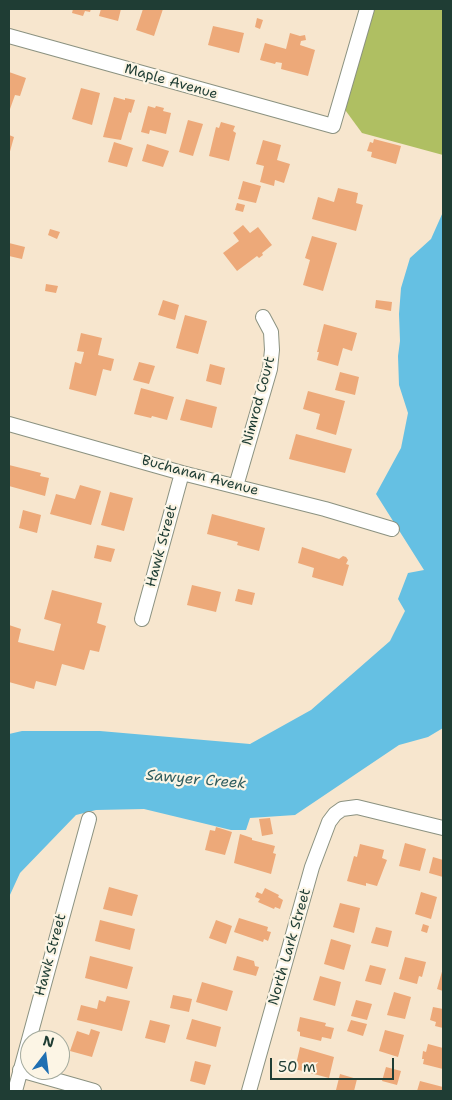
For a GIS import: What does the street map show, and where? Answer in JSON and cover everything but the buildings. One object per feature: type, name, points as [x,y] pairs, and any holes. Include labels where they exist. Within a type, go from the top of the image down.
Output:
[{"type":"street","name":"Maple Avenue","points":[[9,36],[333,126],[367,9]]},
{"type":"street","name":"Nimrod Court","points":[[236,486],[270,368],[271,332],[264,317]]},
{"type":"street","name":"Buchanan Avenue","points":[[9,424],[392,529]]},
{"type":"street","name":"Hawk Street","points":[[142,620],[182,472]]},
{"type":"street","name":"North Lark Street","points":[[249,1091],[312,866],[329,822],[342,809],[357,807],[443,828]]},
{"type":"street","name":"Hawk Street","points":[[31,1030],[89,819]]},
{"type":"street","name":"Hawk Street","points":[[15,1091],[20,1070]]},
{"type":"street","points":[[55,1080],[94,1091]]},
{"type":"green space","points":[[367,9],[443,9],[443,155],[362,133],[340,103]]},
{"type":"water","name":"Sawyer Creek","points":[[443,212],[443,728],[428,737],[399,745],[295,815],[250,818],[246,830],[231,830],[144,809],[96,810],[76,815],[20,873],[9,897],[9,734],[22,731],[100,731],[250,744],[311,710],[390,641],[405,611],[398,599],[408,573],[424,570],[376,494],[401,448],[408,413],[399,385],[398,356],[401,288],[410,258],[431,239]]}]
